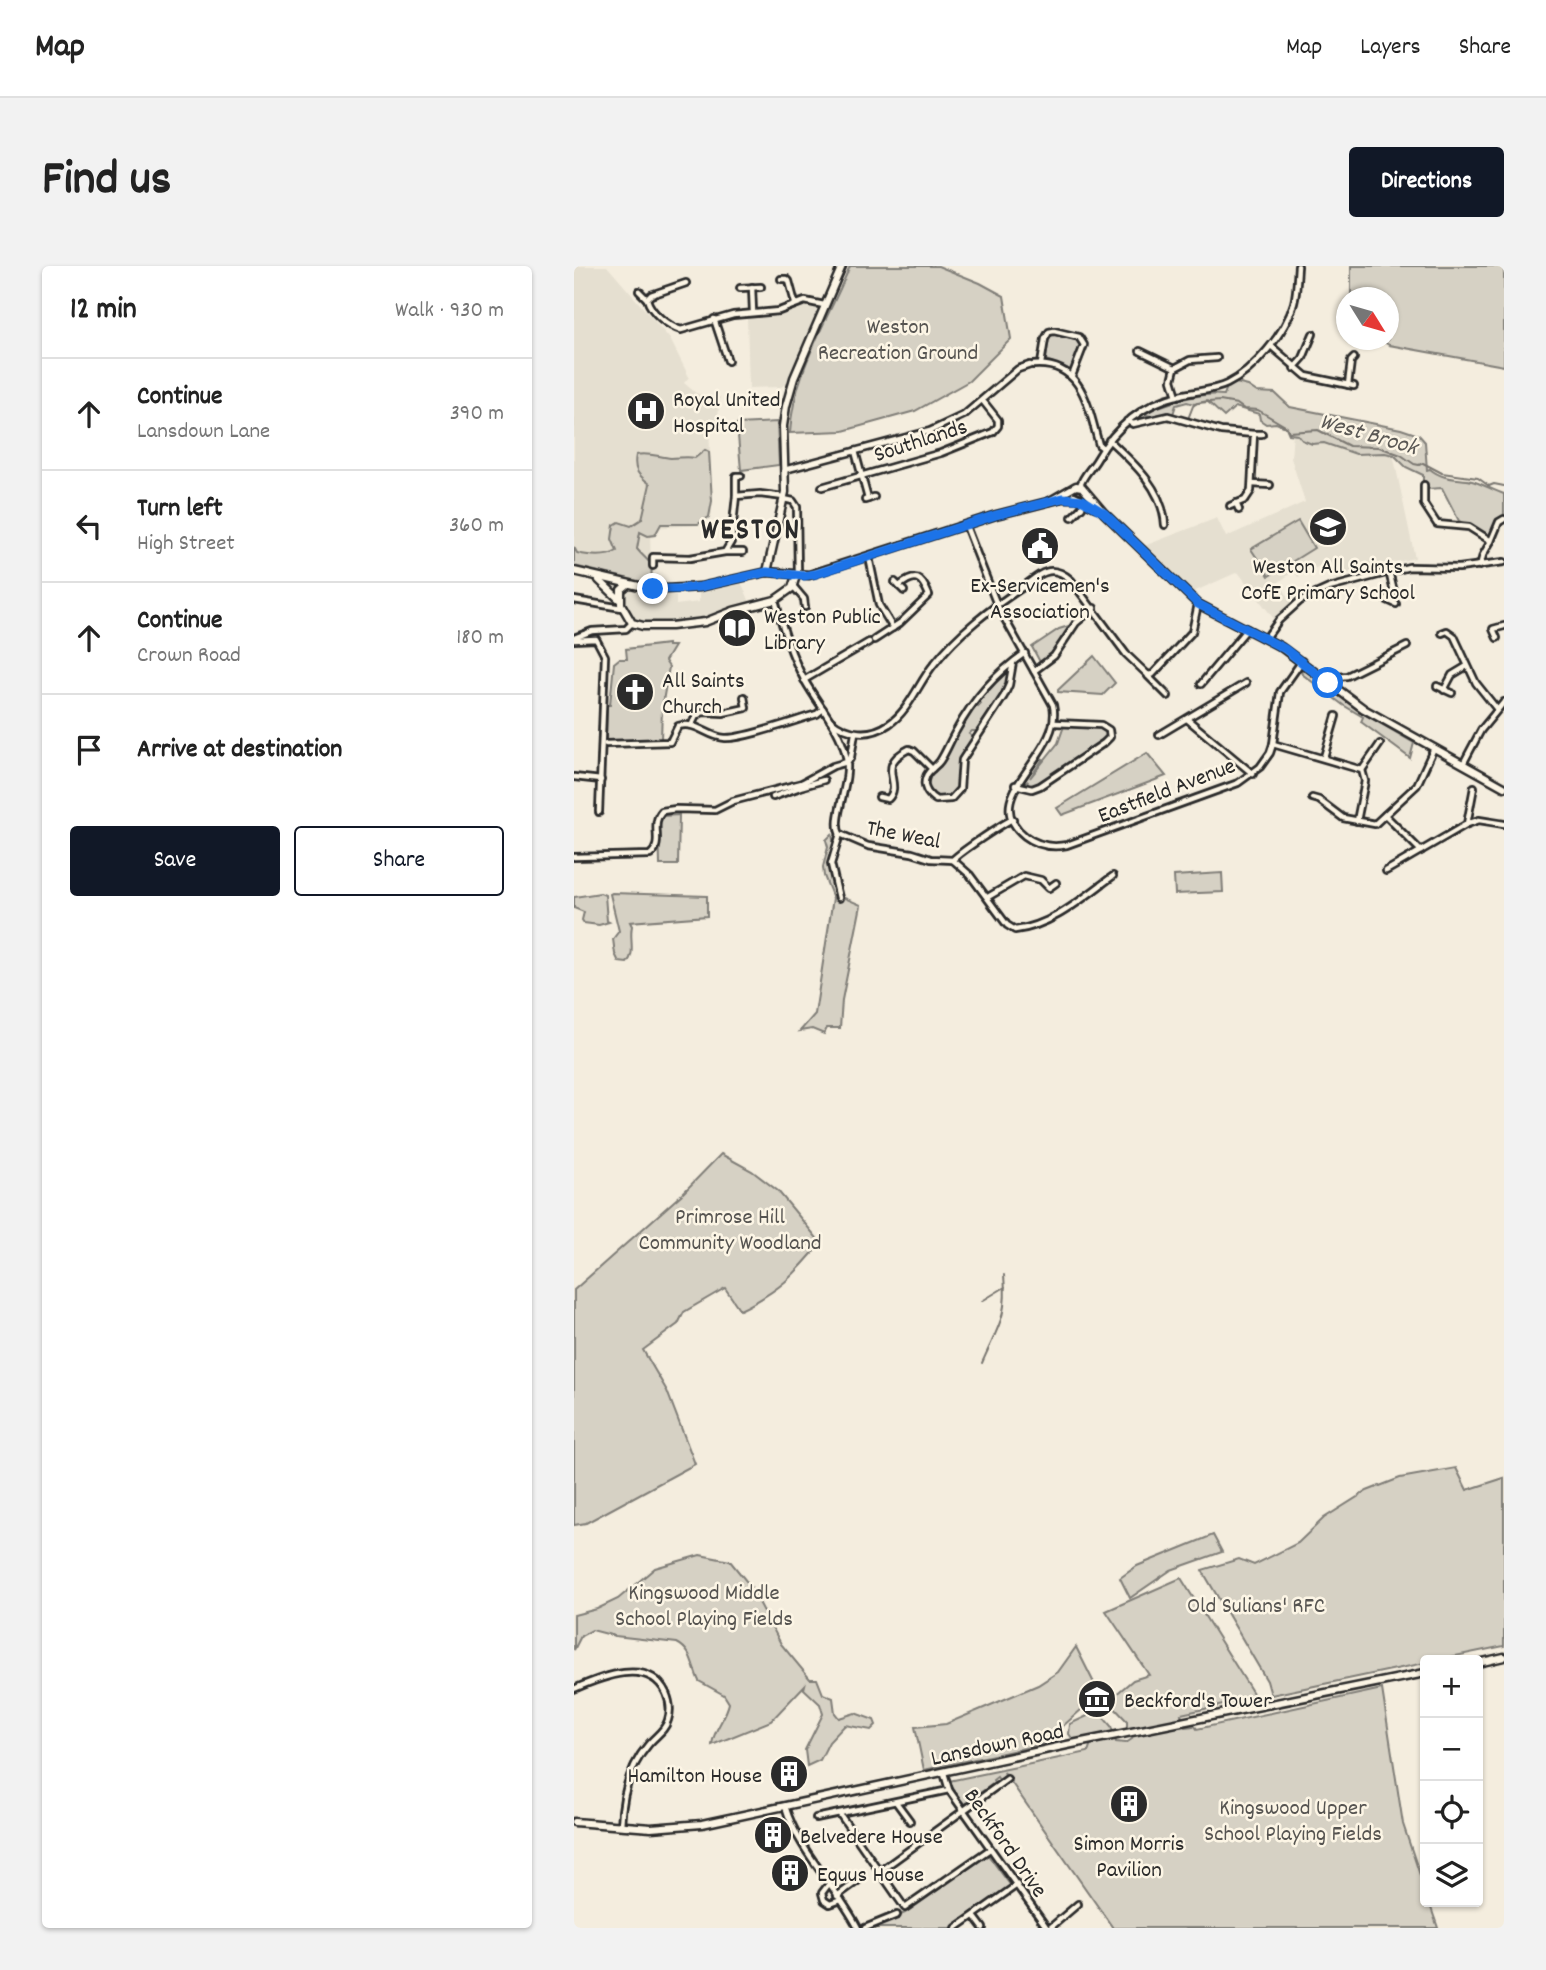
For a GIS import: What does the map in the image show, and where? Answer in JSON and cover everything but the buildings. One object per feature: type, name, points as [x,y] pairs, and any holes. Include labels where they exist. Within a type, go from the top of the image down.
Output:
[{"type":"street","points":[[767,572],[767,562],[784,498],[783,426],[786,406],[794,378],[842,266]]},
{"type":"street","points":[[1104,513],[1072,492],[1080,488],[1109,440],[1127,421],[1146,408],[1177,396],[1227,384],[1249,368],[1271,346],[1293,305],[1298,266]]},
{"type":"street","points":[[781,279],[789,281],[795,303]]},
{"type":"street","points":[[647,299],[651,295],[686,283]]},
{"type":"street","points":[[740,288],[761,286]]},
{"type":"street","points":[[752,287],[753,312]]},
{"type":"street","points":[[639,291],[657,315],[676,329],[690,329],[714,319],[753,312],[779,311],[795,303],[810,300],[824,305]]},
{"type":"street","points":[[714,319],[728,362]]},
{"type":"street","points":[[1041,364],[1045,339],[1049,332],[1079,337],[1084,345],[1072,376],[1082,391],[1099,444],[1103,448]]},
{"type":"street","points":[[1294,368],[1303,358],[1313,334]]},
{"type":"street","points":[[1271,346],[1306,376],[1351,386],[1351,359]]},
{"type":"street","points":[[1207,353],[1208,359]]},
{"type":"street","points":[[1142,355],[1175,368]]},
{"type":"street","points":[[1177,396],[1172,380],[1175,368],[1185,362],[1217,358]]},
{"type":"street","name":"Southlands","points":[[785,470],[930,431],[964,415],[1018,369],[1041,364],[1072,376]]},
{"type":"street","name":"Southlands","points":[[822,487],[941,453],[993,432],[998,426],[998,420],[983,401]]},
{"type":"street","points":[[1127,421],[1133,425],[1168,416],[1221,431],[1262,434]]},
{"type":"street","points":[[1239,510],[1233,504],[1248,496],[1252,484],[1254,434]]},
{"type":"street","points":[[1109,440],[1149,482],[1164,514],[1165,525]]},
{"type":"street","name":"Southlands","points":[[855,452],[869,499]]},
{"type":"street","points":[[725,552],[731,542],[736,476],[741,476]]},
{"type":"street","points":[[1252,484],[1269,485]]},
{"type":"street","points":[[1424,485],[1424,504],[1437,524],[1469,527],[1491,541]]},
{"type":"street","points":[[574,571],[628,584],[677,589],[767,572],[797,576],[821,573],[996,515],[1063,498],[1079,499],[1084,496],[1080,488]]},
{"type":"street","points":[[1050,501],[1080,488]]},
{"type":"street","points":[[1080,488],[1198,604],[1266,638],[1303,661],[1364,709],[1504,787]]},
{"type":"street","points":[[593,576],[604,582],[632,623],[643,626],[699,624],[733,611],[775,600],[793,586],[797,576],[797,507],[793,501],[784,498],[760,494],[736,496]]},
{"type":"street","points":[[1415,496],[1423,496]]},
{"type":"street","points":[[1072,517],[1082,507],[1079,499]]},
{"type":"street","points":[[1480,566],[1499,522],[1504,519]]},
{"type":"street","points":[[966,526],[997,605],[1053,705],[1055,723],[1047,742],[1016,785],[1011,797],[1013,819]]},
{"type":"street","points":[[653,566],[653,557],[690,558],[743,552]]},
{"type":"street","points":[[869,557],[879,604],[893,628]]},
{"type":"street","points":[[1266,638],[1279,620],[1300,601],[1322,590],[1389,571],[1480,566],[1504,562]]},
{"type":"street","points":[[1389,571],[1394,592],[1391,601]]},
{"type":"street","points":[[830,720],[842,729],[855,733],[877,731],[892,722],[951,643],[997,605],[1046,572],[1054,572],[1070,580],[1126,653],[1168,696]]},
{"type":"street","points":[[804,680],[893,628],[929,595],[915,577],[897,584],[904,591]]},
{"type":"street","points":[[621,604],[621,590],[628,584]]},
{"type":"street","points":[[793,586],[804,599],[805,607]]},
{"type":"street","points":[[574,600],[621,604]]},
{"type":"street","points":[[773,797],[833,766],[847,762],[842,744],[830,720],[804,680],[775,600]]},
{"type":"street","points":[[1148,675],[1153,674],[1192,632],[1198,604]]},
{"type":"street","points":[[1034,671],[1054,656],[1065,644],[1073,627],[1094,608]]},
{"type":"street","points":[[574,639],[592,631],[626,629],[632,623]]},
{"type":"street","points":[[1497,638],[1493,629],[1504,626]]},
{"type":"street","points":[[1201,684],[1247,629]]},
{"type":"street","points":[[1442,633],[1447,631],[1454,636],[1476,683],[1496,708]]},
{"type":"street","points":[[574,639],[596,639],[605,656],[599,812]]},
{"type":"street","points":[[1328,683],[1407,646]]},
{"type":"street","points":[[1013,662],[1004,696],[962,760],[960,789],[951,799],[940,802],[927,793],[925,779],[941,759],[978,696],[1013,662],[1025,653]]},
{"type":"street","name":"Eastfield Avenue","points":[[1013,819],[1021,832],[1033,841],[1046,846],[1067,845],[1238,783],[1253,774],[1265,762],[1273,744],[1280,692],[1303,661]]},
{"type":"street","points":[[1444,690],[1452,675],[1467,666]]},
{"type":"street","points":[[1159,735],[1246,683]]},
{"type":"street","points":[[1437,686],[1452,693]]},
{"type":"street","points":[[692,724],[699,713],[730,713],[746,708],[744,697]]},
{"type":"street","points":[[1463,764],[1496,708],[1504,702]]},
{"type":"street","points":[[606,744],[670,742],[678,726],[692,724],[719,737],[733,738],[817,714],[823,709]]},
{"type":"street","points":[[1324,757],[1336,715]]},
{"type":"street","points":[[1187,719],[1253,774]]},
{"type":"street","points":[[1016,785],[1032,789],[1040,786],[1110,737],[1109,730],[1101,725],[1055,723]]},
{"type":"street","name":"The Weal","points":[[855,733],[851,757],[847,762],[845,792],[836,823],[841,834],[868,846],[931,859],[953,860],[1004,822],[1013,819]]},
{"type":"street","points":[[1357,821],[1365,781],[1362,770],[1380,742]]},
{"type":"street","points":[[1273,744],[1362,770]]},
{"type":"street","points":[[1311,798],[1319,800],[1343,818],[1375,824],[1417,785],[1434,748]]},
{"type":"street","points":[[879,797],[888,799],[891,796],[893,787],[890,771],[895,760],[905,751],[914,751],[932,769]]},
{"type":"street","points":[[574,777],[601,780]]},
{"type":"street","points":[[574,857],[650,855],[656,851],[655,822],[662,811],[676,809],[708,812],[733,801],[824,780]]},
{"type":"street","points":[[1467,824],[1474,787]]},
{"type":"street","points":[[1385,815],[1422,851]]},
{"type":"street","points":[[1386,872],[1467,824],[1479,820],[1504,824]]},
{"type":"street","points":[[839,898],[831,864],[841,834]]},
{"type":"street","points":[[953,860],[988,897],[1009,927],[1019,930],[1049,920],[1113,876]]},
{"type":"street","points":[[988,897],[1024,876],[1041,880],[1049,888],[1056,883]]},
{"type":"street","points":[[1483,1662],[1504,1657]]},
{"type":"street","points":[[574,1689],[606,1677],[639,1672],[659,1683],[669,1700],[670,1713],[665,1727],[647,1746],[626,1786],[621,1827]]},
{"type":"street","name":"Lansdown Road","points":[[574,1822],[652,1828],[694,1825],[1067,1745],[1420,1674]]},
{"type":"street","name":"Beckford Drive","points":[[944,1773],[949,1790],[1049,1928],[1078,1904]]},
{"type":"street","points":[[995,1779],[999,1784]]},
{"type":"street","points":[[880,1871],[1007,1779]]},
{"type":"street","points":[[816,1818],[949,1790]]},
{"type":"street","points":[[896,1802],[910,1821]]},
{"type":"street","points":[[785,1806],[797,1836],[858,1928]]},
{"type":"street","points":[[839,1813],[904,1907],[990,1849]]},
{"type":"street","points":[[828,1885],[822,1893],[824,1900],[830,1904],[859,1880]]},
{"type":"street","points":[[956,1928],[1017,1885]]},
{"type":"street","points":[[865,1928],[897,1915]]},
{"type":"street","points":[[974,1916],[983,1928]]},
{"type":"shaded area","name":"Royal United Hospital","points":[[574,266],[607,266],[670,339],[689,377],[684,383],[696,393],[709,398],[720,397],[717,425],[709,425],[712,513],[701,525],[650,528],[651,577],[635,579],[574,567]]},
{"type":"shaded area","points":[[808,304],[816,307],[816,311],[788,382],[781,387],[749,388],[747,317],[776,317]]},
{"type":"shaded area","name":"Weston All Saints CofE Primary School","points":[[1293,433],[1393,454],[1415,558],[1347,573],[1336,580],[1327,562],[1298,577],[1294,571],[1279,582],[1292,603],[1274,619],[1238,572],[1191,593],[1144,546],[1217,518],[1226,537],[1305,502],[1291,458]]},
{"type":"shaded area","points":[[741,582],[750,602],[744,605],[743,602],[701,620],[640,621],[629,613],[625,598],[627,592],[633,589],[676,595],[676,605],[699,602],[699,592]]},
{"type":"green space","name":"Weston Recreation Ground","points":[[850,266],[938,266],[980,283],[1004,296],[1011,339],[969,381],[915,411],[843,431],[790,433],[805,368]]},
{"type":"green space","points":[[1351,266],[1504,266],[1504,366],[1399,347],[1399,287],[1351,287]]},
{"type":"green space","points":[[1051,334],[1080,341],[1081,346],[1071,370],[1046,360],[1048,338]]},
{"type":"green space","points":[[1236,383],[1257,392],[1275,393],[1290,407],[1419,435],[1425,442],[1427,470],[1445,477],[1472,481],[1504,494],[1504,516],[1496,519],[1491,535],[1487,536],[1459,521],[1442,488],[1427,489],[1427,483],[1423,483],[1423,475],[1406,467],[1394,455],[1356,454],[1324,443],[1312,444],[1298,435],[1289,434],[1286,427],[1276,423],[1266,424],[1260,420],[1259,414],[1235,407],[1224,417],[1207,401],[1194,404],[1187,402],[1176,405],[1173,414],[1146,415],[1147,411],[1185,398],[1224,395],[1227,387]]},
{"type":"green space","points":[[777,422],[779,465],[741,470],[737,424]]},
{"type":"green space","points":[[705,450],[709,452],[712,501],[709,517],[698,524],[661,524],[655,535],[648,536],[640,532],[637,549],[650,563],[651,584],[574,566],[574,547],[577,553],[587,555],[603,556],[613,553],[617,551],[612,539],[614,525],[619,522],[631,526],[642,519],[650,484],[637,472],[636,455],[695,458]]},
{"type":"green space","points":[[1298,521],[1314,548],[1269,576],[1251,549]]},
{"type":"green space","points":[[1072,625],[1056,650],[1041,664],[1032,647],[1059,629]]},
{"type":"green space","points":[[668,644],[674,646],[665,661],[669,667],[662,707],[661,740],[606,743],[607,705],[610,705],[614,663],[619,659],[627,659],[626,649]]},
{"type":"green space","points":[[1094,656],[1115,683],[1103,695],[1058,692],[1058,690]]},
{"type":"green space","points":[[1010,668],[997,701],[976,731],[969,734],[973,737],[959,765],[957,790],[951,797],[937,799],[927,790],[927,779],[940,764],[975,706],[981,704],[979,699],[995,680]]},
{"type":"green space","points":[[1300,670],[1309,672],[1357,710],[1414,743],[1410,758],[1361,722],[1363,717],[1343,705]]},
{"type":"green space","points":[[1064,726],[1101,728],[1105,730],[1106,737],[1104,741],[1035,785],[1026,787],[1028,781],[1024,785],[1023,779],[1041,758],[1043,759],[1030,778],[1058,743]]},
{"type":"green space","points":[[1147,753],[1166,776],[1062,815],[1057,808]]},
{"type":"green space","points":[[679,815],[678,865],[660,865],[659,822],[663,816]]},
{"type":"green space","points":[[832,834],[834,845],[829,869],[836,892],[861,905],[842,1000],[840,1028],[827,1028],[824,1034],[812,1029],[800,1031],[815,1014],[833,898],[823,867],[828,847],[826,840]]},
{"type":"green space","points":[[1222,873],[1223,892],[1175,894],[1174,876]]},
{"type":"green space","points":[[600,893],[605,895],[609,922],[599,925],[584,923],[584,912],[574,908],[574,897]]},
{"type":"green space","points":[[610,894],[707,896],[707,916],[630,922],[630,959],[627,963],[619,962],[613,939],[619,931]]},
{"type":"green space","name":"Primrose Hill Community Woodland","points":[[721,1154],[752,1171],[778,1191],[821,1243],[794,1274],[765,1296],[740,1310],[725,1288],[684,1312],[678,1324],[643,1350],[667,1391],[695,1464],[586,1523],[574,1525],[574,1290],[682,1194]]},
{"type":"green space","name":"Old Sulians' RFC","points":[[1456,1468],[1467,1490],[1504,1478],[1504,1646],[1460,1655],[1420,1655],[1420,1664],[1271,1695],[1267,1681],[1202,1570],[1239,1559],[1254,1565],[1298,1543],[1324,1518],[1367,1491],[1400,1478]]},
{"type":"green space","points":[[1213,1535],[1222,1552],[1171,1570],[1130,1598],[1120,1578],[1137,1566]]},
{"type":"green space","name":"Kingswood Middle School Playing Fields","points":[[700,1555],[730,1561],[751,1587],[781,1644],[810,1679],[817,1679],[823,1694],[833,1698],[835,1713],[839,1718],[855,1713],[874,1720],[876,1725],[871,1730],[845,1725],[829,1742],[820,1760],[807,1766],[805,1750],[823,1714],[820,1704],[804,1689],[805,1685],[771,1721],[712,1745],[729,1703],[724,1695],[699,1681],[689,1655],[682,1646],[592,1630],[581,1636],[574,1650],[574,1615],[597,1609],[618,1599],[655,1568]]},
{"type":"green space","name":"Kingswood Upper School Playing Fields","points":[[1181,1578],[1256,1698],[1181,1714],[1185,1727],[1195,1726],[1197,1729],[1382,1689],[1403,1824],[1420,1875],[1420,1907],[1431,1907],[1438,1928],[1113,1928],[1004,1772],[1005,1776],[999,1780],[997,1777],[993,1780],[994,1783],[964,1804],[949,1781],[1088,1752],[1090,1746],[1086,1739],[1074,1741],[1069,1734],[1070,1724],[1098,1711],[1111,1726],[1116,1742],[1126,1743],[1132,1739],[1127,1730],[1127,1721],[1108,1701],[1133,1680],[1149,1675],[1106,1611]]},
{"type":"green space","points":[[1076,1647],[1097,1689],[1079,1702],[1082,1709],[1063,1726],[1058,1741],[924,1770],[915,1727],[946,1724],[1038,1685],[1058,1672]]},
{"type":"green space","points":[[988,1855],[1011,1886],[952,1928],[871,1928],[905,1913]]},
{"type":"waterway","name":"West Brook","points":[[1183,422],[1186,424],[1193,406],[1197,403],[1220,401],[1237,404],[1244,409],[1258,410],[1287,427],[1289,432],[1318,430],[1349,446],[1379,447],[1401,455],[1414,464],[1423,463],[1442,473],[1478,478],[1489,486],[1504,486]]},
{"type":"waterway","points":[[1139,426],[1147,423]]},
{"type":"waterway","points":[[982,1363],[1003,1312],[1004,1275]]},
{"type":"waterway","points":[[982,1301],[1005,1287]]},
{"type":"place","name":"Royal United Hospital","points":[[646,411]]},
{"type":"place","name":"Weston All Saints CofE Primary School","points":[[1328,527]]},
{"type":"place","name":"Ex-Servicemen's Association","points":[[1040,546]]},
{"type":"place","name":"Weston Public Library","points":[[737,628]]},
{"type":"place","name":"All Saints Church","points":[[635,692]]},
{"type":"place","name":"Beckford's Tower","points":[[1097,1699]]},
{"type":"place","name":"Hamilton House","points":[[789,1774]]},
{"type":"place","name":"Simon Morris Pavilion","points":[[1129,1804]]},
{"type":"place","name":"Belvedere House","points":[[773,1835]]},
{"type":"place","name":"Equus House","points":[[790,1873]]},
{"type":"district","name":"WESTON","points":[[751,528]]},
{"type":"route","points":[[653,589],[700,587],[767,572],[803,576],[821,573],[996,515],[1063,498],[1075,498],[1086,501],[1104,513],[1198,604],[1285,649],[1328,683]]}]
